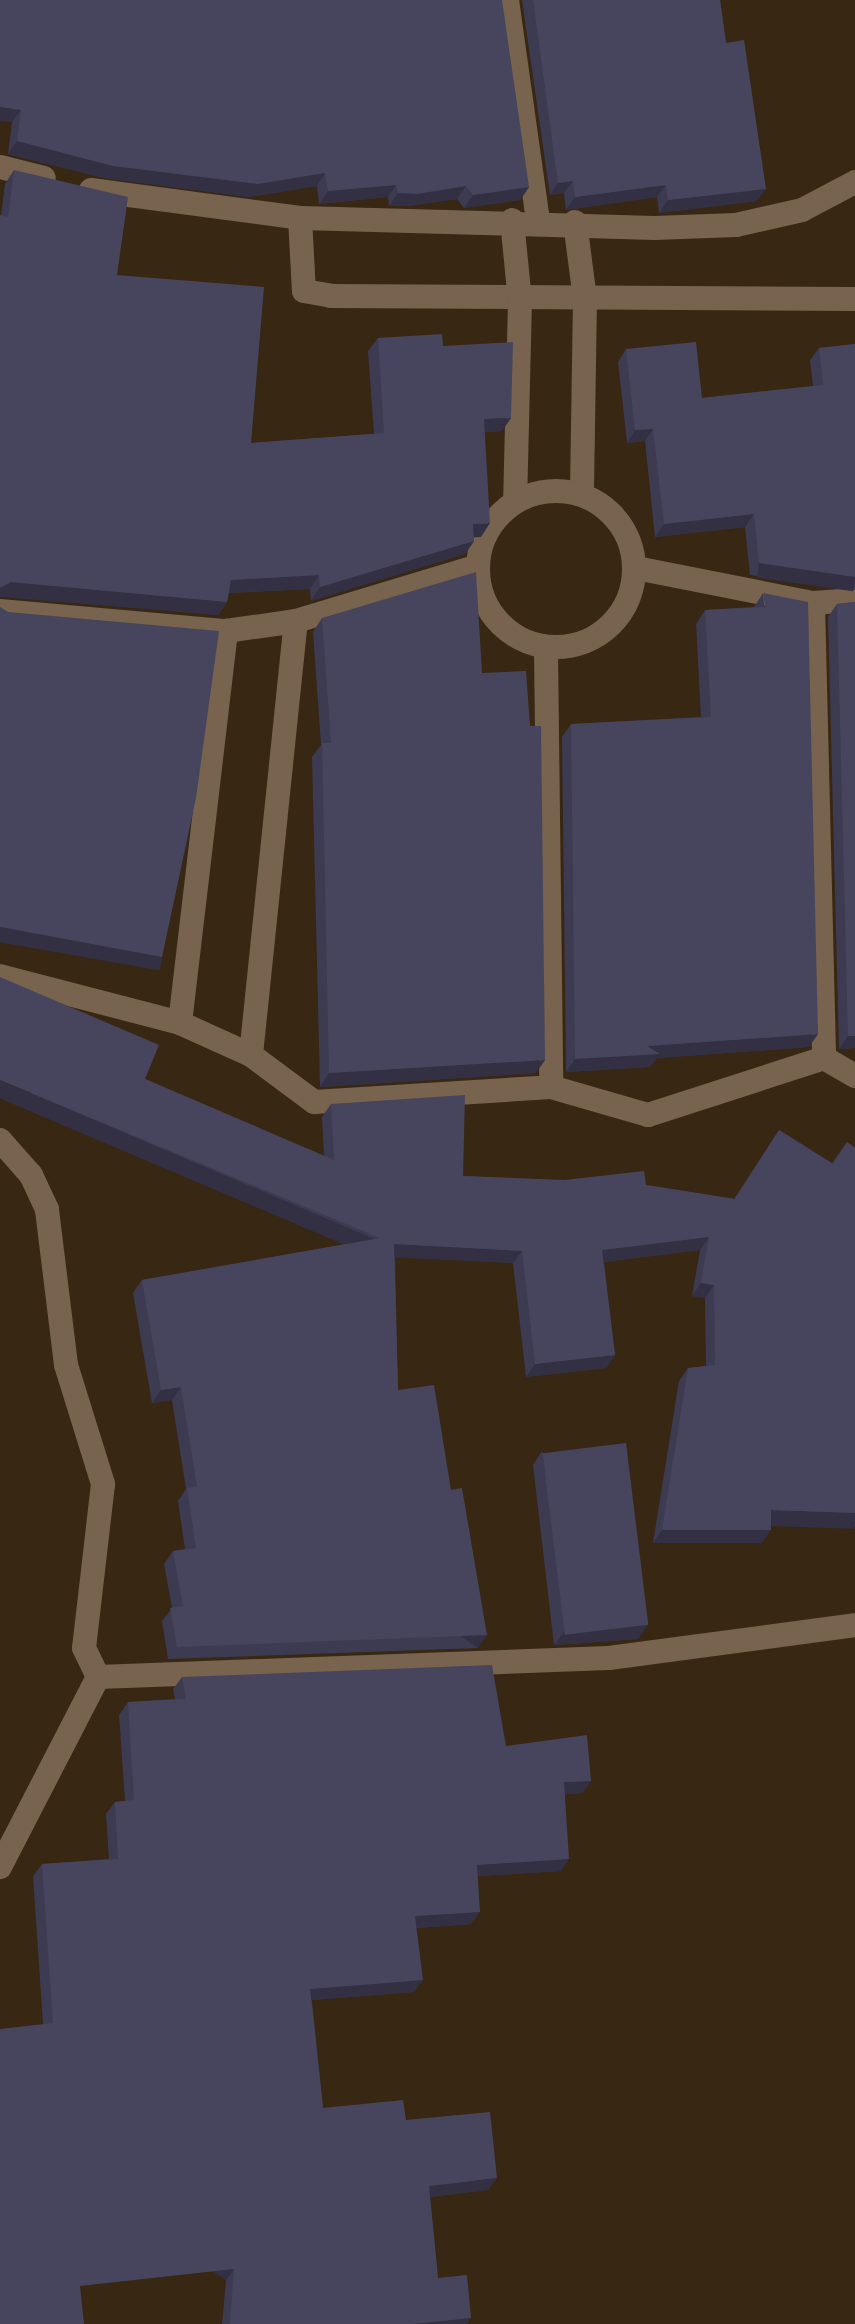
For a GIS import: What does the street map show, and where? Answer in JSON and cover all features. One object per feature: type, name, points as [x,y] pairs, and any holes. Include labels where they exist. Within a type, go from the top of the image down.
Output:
[{"type":"street","points":[[507,0],[538,221]]},
{"type":"street","points":[[0,167],[101,193],[300,218],[736,225],[802,210],[855,182]]},
{"type":"street","points":[[300,218],[304,291],[520,301],[855,299]]},
{"type":"street","points":[[512,220],[520,301],[515,500]]},
{"type":"street","points":[[575,222],[585,299],[582,494]]},
{"type":"street","points":[[548,489],[582,494],[621,523],[636,568],[624,612],[591,643],[546,651],[495,623],[475,567],[486,528],[515,500],[548,489]]},
{"type":"street","points":[[0,611],[226,631],[296,621],[475,567]]},
{"type":"street","points":[[636,568],[813,603],[855,600]]},
{"type":"street","points":[[813,603],[824,1058]]},
{"type":"street","points":[[251,1055],[296,621]]},
{"type":"street","points":[[180,1023],[226,631]]},
{"type":"street","points":[[546,651],[551,1087]]},
{"type":"street","points":[[0,976],[180,1023],[251,1055],[314,1102],[551,1087],[648,1115],[824,1058],[855,1076]]},
{"type":"street","points":[[0,1140],[31,1175],[47,1210],[66,1365],[103,1484],[84,1648],[98,1677]]},
{"type":"street","points":[[98,1677],[609,1658],[855,1625]]},
{"type":"street","points":[[0,1867],[98,1677]]},
{"type":"building","points":[[0,0],[502,0],[529,187],[473,195],[466,186],[417,194],[398,193],[396,185],[328,191],[325,173],[258,184],[113,166],[17,141],[21,110],[0,107]]},
{"type":"building","points":[[533,0],[720,0],[726,43],[744,40],[766,189],[668,200],[666,185],[575,197],[573,181],[558,183]]},
{"type":"building","points":[[14,170],[128,197],[117,275],[264,287],[251,443],[384,433],[378,338],[442,334],[443,346],[513,342],[511,418],[484,419],[490,523],[473,524],[474,541],[320,587],[319,575],[231,580],[227,602],[11,582],[0,588],[0,215],[8,217]]},
{"type":"building","points":[[696,342],[702,398],[823,385],[819,348],[855,344],[855,577],[759,563],[754,514],[664,524],[653,429],[635,430],[626,349]]},
{"type":"building","points":[[476,572],[482,673],[526,671],[530,726],[541,726],[545,1060],[329,1073],[322,743],[331,743],[322,618]]},
{"type":"building","points":[[763,593],[808,602],[818,1034],[647,1046],[660,1054],[575,1059],[571,724],[711,717],[705,610],[765,607]]},
{"type":"building","points":[[855,602],[855,1036],[848,1036],[837,604]]},
{"type":"building","points":[[0,607],[8,612],[219,631],[196,798],[162,957],[0,927]]},
{"type":"building","points":[[0,977],[159,1045],[145,1079],[334,1160],[331,1104],[465,1095],[463,1176],[565,1180],[644,1171],[646,1185],[735,1199],[779,1130],[833,1164],[847,1142],[855,1148],[855,1513],[771,1510],[771,1530],[662,1530],[688,1368],[715,1365],[714,1285],[701,1283],[709,1237],[602,1250],[615,1355],[535,1364],[522,1251],[394,1244],[398,1390],[434,1385],[451,1490],[462,1488],[487,1635],[177,1647],[170,1608],[183,1606],[173,1551],[196,1548],[187,1488],[197,1486],[181,1387],[161,1390],[142,1280],[380,1238],[0,1080]]},
{"type":"building","points":[[626,1443],[648,1625],[565,1635],[543,1453]]},
{"type":"building","points":[[492,1665],[506,1746],[587,1735],[591,1781],[564,1782],[569,1859],[477,1865],[480,1912],[415,1916],[423,1980],[310,1989],[323,2108],[403,2100],[406,2120],[490,2112],[497,2178],[429,2186],[438,2278],[467,2275],[471,2318],[412,2324],[230,2324],[234,2269],[80,2286],[84,2324],[0,2324],[0,2029],[53,2023],[42,1864],[118,1859],[115,1802],[134,1800],[128,1702],[186,1699],[182,1677]]}]
